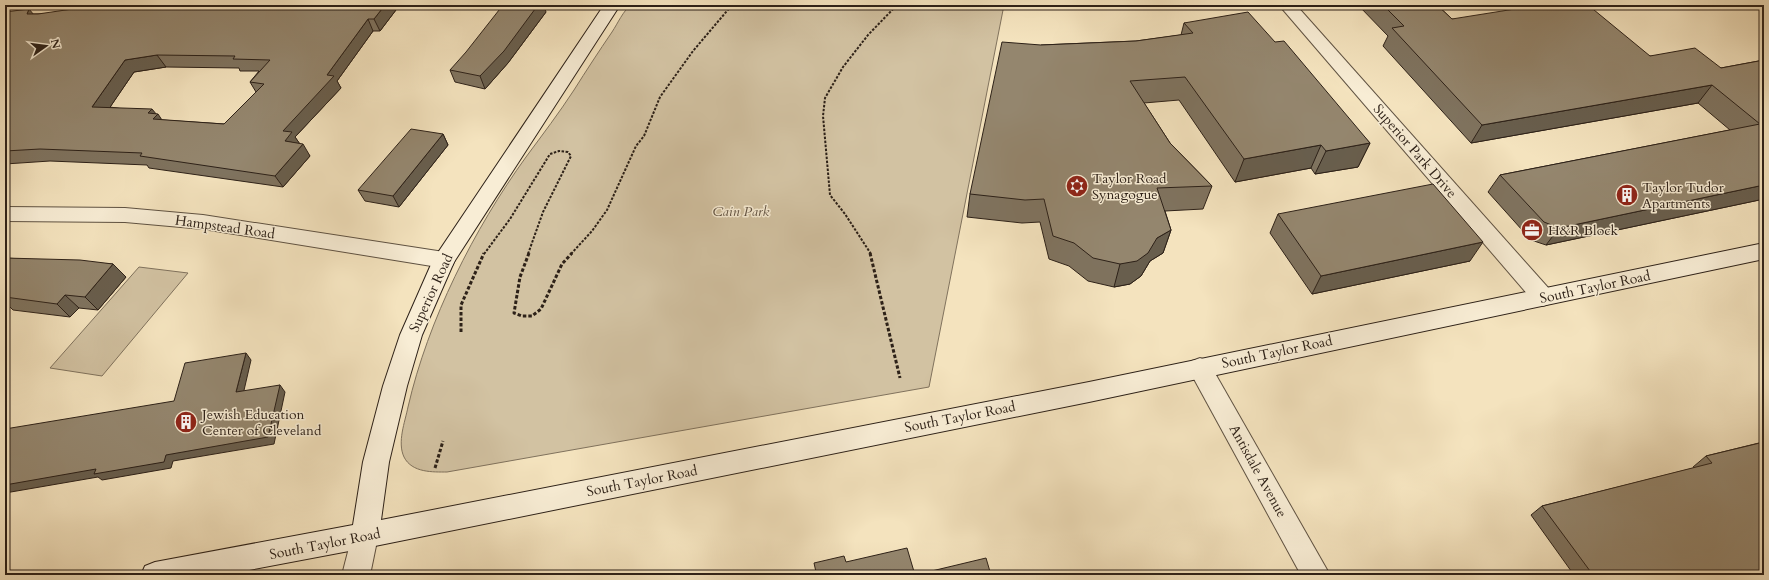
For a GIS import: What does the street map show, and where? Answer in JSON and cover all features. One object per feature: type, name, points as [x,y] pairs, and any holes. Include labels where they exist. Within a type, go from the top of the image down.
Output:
[{"type":"street","name":"Superior Road","points":[[356,575],[365,536],[376,462],[394,386],[411,335],[444,260],[612,5]]},
{"type":"street","name":"Superior Park Drive","points":[[1287,5],[1543,297]]},
{"type":"street","name":"Hampstead Road","points":[[5,214],[125,215],[203,222],[444,260]]},
{"type":"street","name":"South Taylor Road","points":[[155,575],[365,536],[1089,392],[1764,251]]},
{"type":"street","name":"Antisdale Avenue","points":[[1200,368],[1316,575]]},
{"type":"path","points":[[461,332],[461,305],[481,257],[510,219],[550,154],[562,150],[568,152],[571,156],[543,212],[520,276],[514,313],[522,316],[532,316],[541,309],[562,264],[592,231],[607,210],[636,146],[644,136],[660,97],[692,51],[732,5]]},
{"type":"path","points":[[897,5],[868,35],[843,67],[825,98],[823,116],[830,195],[845,214],[872,256],[900,378]]},
{"type":"path","points":[[435,468],[443,441]]},
{"type":"green space","name":"Cain Park","points":[[631,5],[1004,5],[929,387],[447,472],[417,469],[404,457],[401,445],[402,432],[417,374],[428,341],[455,276],[488,214],[526,157],[563,107],[623,14]]},
{"type":"green space","points":[[139,267],[188,273],[102,376],[50,368]]},
{"type":"building","points":[[100,5],[385,5],[374,19],[368,19],[327,75],[334,76],[283,131],[292,132],[285,141],[303,144],[275,176],[140,156],[142,153],[40,149],[5,151],[5,12],[29,9],[27,14],[38,14]],"holes":[[[157,55],[235,56],[233,59],[270,60],[250,82],[264,84],[224,124],[153,119],[158,114],[148,113],[152,109],[92,107],[125,60]]]},
{"type":"building","points":[[503,5],[538,5],[504,51],[480,76],[450,70],[466,52]]},
{"type":"building","points":[[1383,5],[1437,5],[1452,19],[1540,5],[1588,5],[1650,56],[1695,48],[1721,68],[1764,60],[1764,185],[1559,228],[1544,222],[1500,175],[1760,124],[1712,85],[1482,125],[1392,28],[1404,26]]},
{"type":"building","points":[[1248,12],[1275,42],[1284,41],[1370,143],[1326,151],[1321,145],[1244,159],[1185,77],[1130,81],[1170,143],[1212,186],[1157,188],[1171,230],[1157,238],[1148,253],[1137,261],[1120,264],[1093,258],[1074,243],[1053,236],[1044,199],[1025,200],[970,194],[1002,42],[1041,45],[1136,41],[1193,33],[1184,23]]},
{"type":"building","points":[[411,129],[443,134],[393,196],[358,190]]},
{"type":"building","points":[[1433,184],[1483,242],[1321,276],[1278,214]]},
{"type":"building","points":[[5,258],[80,260],[113,264],[85,297],[65,295],[57,304],[5,297]]},
{"type":"building","name":"Jewish Education Center of Cleveland","points":[[246,353],[236,392],[280,385],[268,437],[166,455],[164,462],[94,474],[96,469],[5,485],[5,429],[174,401],[185,363]]},
{"type":"building","points":[[1764,442],[1764,575],[1593,575],[1542,506],[1712,463],[1706,456]]},
{"type":"building","points":[[907,548],[915,575],[803,575],[816,572],[814,563],[844,556],[846,562]]},
{"type":"building","points":[[986,558],[991,575],[915,575]]},
{"type":"place","name":"Taylor Road Synagogue","points":[[1077,186]]},
{"type":"place","name":"Taylor Tudor Apartments","points":[[1627,195]]},
{"type":"place","name":"H&R Block","points":[[1532,230]]},
{"type":"place","name":"Jewish Education Center of Cleveland","points":[[186,422]]}]
